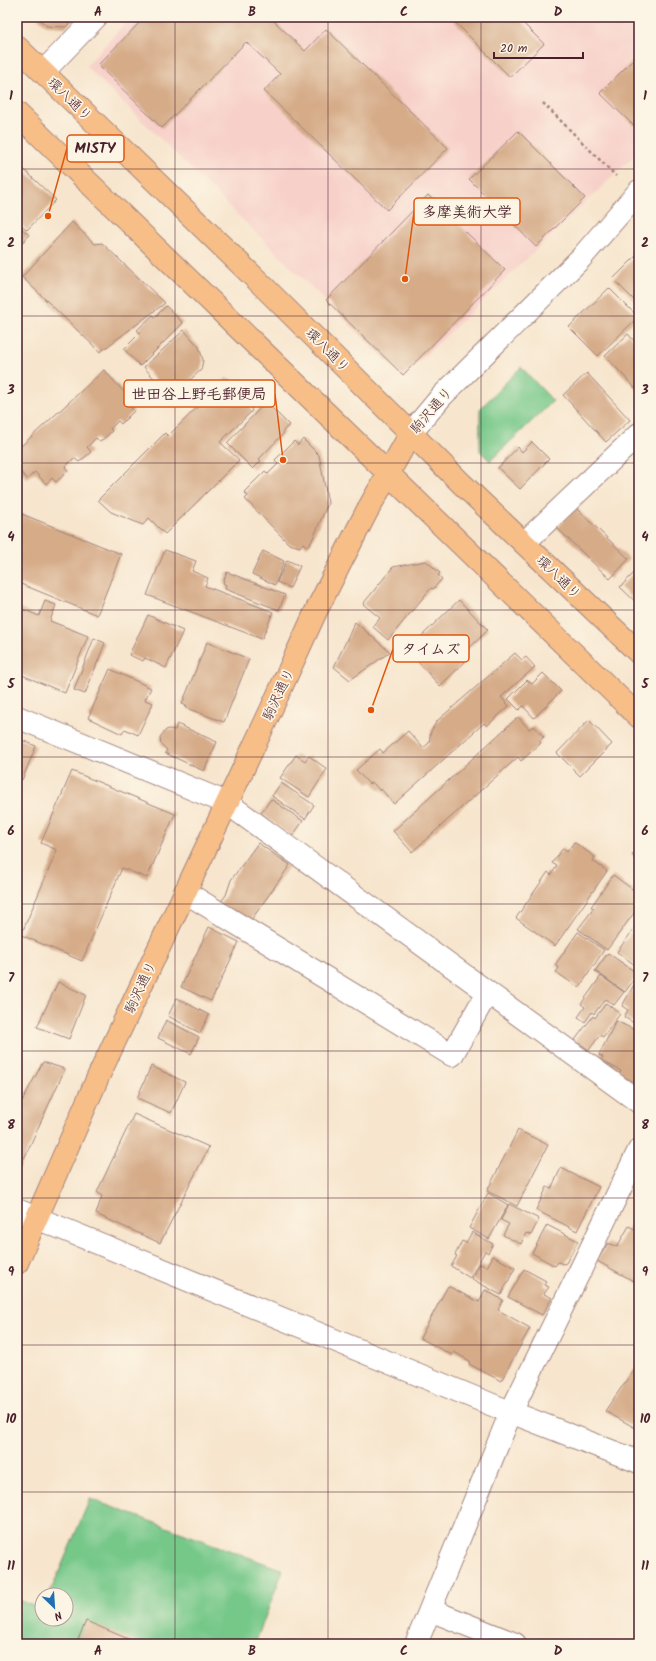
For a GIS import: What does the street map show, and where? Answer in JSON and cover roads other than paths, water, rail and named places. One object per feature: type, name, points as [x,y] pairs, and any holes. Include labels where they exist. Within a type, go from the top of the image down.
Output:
[{"type":"main road","name":"環八通り","points":[[17,47],[262,284],[378,398],[410,433],[639,653]]},
{"type":"main road","points":[[17,113],[639,717]]},
{"type":"main road","name":"駒沢通り","points":[[17,1263],[27,1214],[98,1077],[316,611],[410,433]]},
{"type":"street","points":[[43,72],[96,17]]},
{"type":"street","name":"駒沢通り","points":[[410,433],[440,397],[581,258],[639,191]]},
{"type":"street","points":[[524,543],[639,434]]},
{"type":"street","points":[[17,717],[227,803],[639,1102]]},
{"type":"street","points":[[185,892],[452,1055],[488,993]]},
{"type":"street","points":[[416,1644],[511,1412],[639,1150]]},
{"type":"street","points":[[27,1214],[511,1412],[639,1462]]},
{"type":"street","points":[[430,1610],[515,1644]]},
{"type":"place","name":"MISTY","points":[[48,216]]},
{"type":"place","name":"多摩美術大学","points":[[405,279]]},
{"type":"place","name":"世田谷上野毛郵便局","points":[[283,460]]},
{"type":"place","name":"タイムズ","points":[[371,710]]}]
